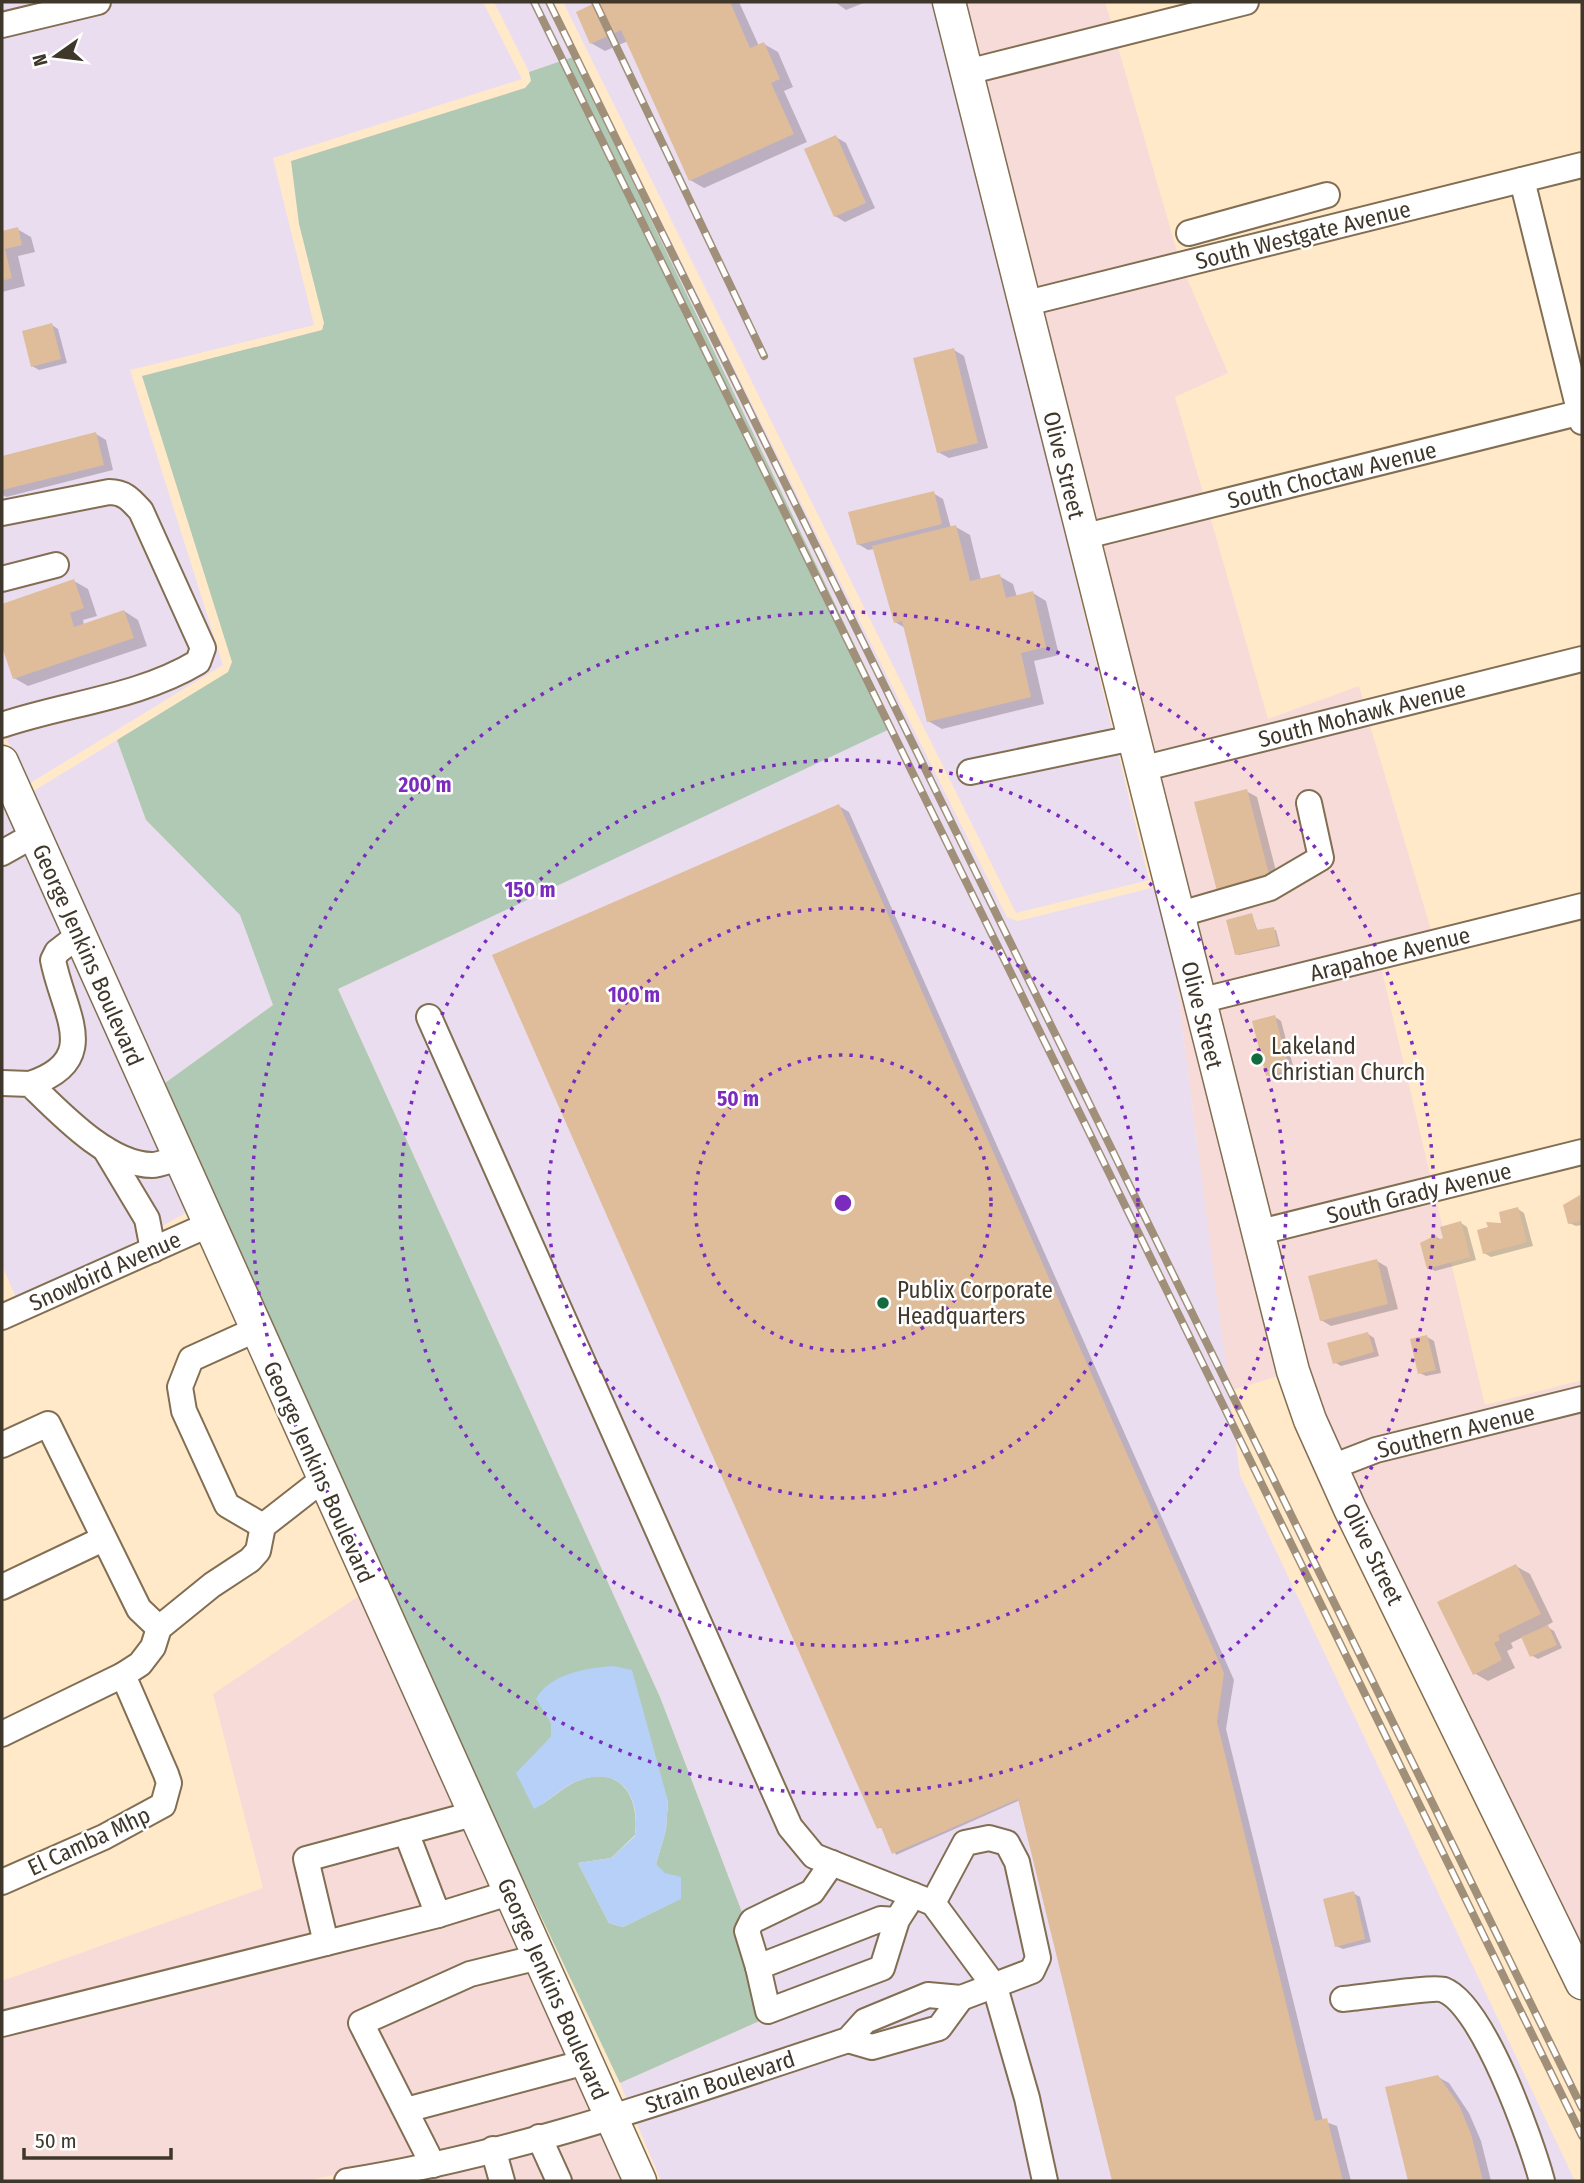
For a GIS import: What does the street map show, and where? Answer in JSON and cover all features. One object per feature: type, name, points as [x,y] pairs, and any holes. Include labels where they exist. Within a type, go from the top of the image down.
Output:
[{"type":"main road","name":"Olive Street","points":[[949,2],[1256,1233],[1293,1371],[1310,1420],[1332,1467],[1582,1983]]},
{"type":"main road","name":"George Jenkins Boulevard","points":[[2,762],[255,1331],[640,2181]]},
{"type":"street","points":[[2,25],[98,2]]},
{"type":"street","points":[[967,72],[1246,2]]},
{"type":"street","name":"South Westgate Avenue","points":[[1023,304],[1582,165]]},
{"type":"street","points":[[1522,180],[1581,416]]},
{"type":"street","points":[[1210,257],[1195,231],[1316,198],[1314,232]]},
{"type":"street","points":[[1255,215],[1263,244]]},
{"type":"street","name":"South Choctaw Avenue","points":[[1082,537],[1581,416]]},
{"type":"street","points":[[2,513],[109,492],[119,492],[129,497],[141,512],[203,649],[198,662],[168,677],[100,701],[2,725]]},
{"type":"street","points":[[2,579],[56,565]]},
{"type":"street","name":"South Mohawk Avenue","points":[[1141,769],[1582,659]]},
{"type":"street","points":[[970,772],[1133,738]]},
{"type":"street","points":[[1177,915],[1270,888],[1321,858],[1309,803]]},
{"type":"street","points":[[2,853],[34,835]]},
{"type":"street","name":"Arapahoe Avenue","points":[[1199,1001],[1582,906]]},
{"type":"street","points":[[2,1083],[30,1084],[62,1070],[69,1059],[72,1043],[71,1021],[53,960],[57,952],[79,935]]},
{"type":"street","points":[[429,1017],[790,1826],[814,1856],[923,1899],[995,1987],[1027,2098],[1045,2181]]},
{"type":"street","points":[[30,1084],[72,1124],[105,1148],[131,1162],[153,1165],[178,1158]]},
{"type":"street","points":[[105,1148],[147,1219],[153,1250]]},
{"type":"street","name":"South Grady Avenue","points":[[1256,1233],[1582,1152]]},
{"type":"street","name":"Snowbird Avenue","points":[[5,1308],[153,1250],[208,1225]]},
{"type":"street","points":[[255,1331],[191,1359],[183,1376],[180,1399],[227,1505],[263,1526]]},
{"type":"street","name":"Southern Avenue","points":[[1332,1467],[1376,1450],[1582,1399]]},
{"type":"street","points":[[2,1445],[48,1424],[139,1609],[159,1628]]},
{"type":"street","points":[[2,1734],[123,1675],[140,1664],[153,1647],[159,1628],[212,1585],[250,1560],[258,1551],[263,1526],[322,1480]]},
{"type":"street","points":[[2,1587],[86,1550],[103,1539]]},
{"type":"street","name":"El Camba Mhp","points":[[2,1882],[104,1837],[163,1805],[169,1783],[123,1675]]},
{"type":"street","points":[[326,1943],[306,1859],[473,1814]]},
{"type":"street","points":[[406,1832],[438,1915]]},
{"type":"street","name":"Strain Boulevard","points":[[347,2181],[433,2165],[611,2118],[848,2040],[865,2021],[928,1995],[961,1998],[1032,1971],[1038,1958],[1017,1862],[1007,1843],[989,1838],[965,1843],[923,1899]]},
{"type":"street","points":[[832,1863],[811,1892],[752,1921],[747,1931],[768,2011],[882,1968],[897,1920],[923,1899]]},
{"type":"street","points":[[2,2024],[438,1915],[509,1893]]},
{"type":"street","points":[[758,1967],[881,1919],[897,1920]]},
{"type":"street","points":[[433,2165],[361,2023],[471,1974],[538,1957]]},
{"type":"street","points":[[1343,1999],[1441,1988],[1461,1999],[1485,2039],[1524,2124],[1542,2181]]},
{"type":"street","name":"Strain Boulevard","points":[[848,2040],[872,2047],[939,2028],[961,1998]]},
{"type":"street","points":[[405,2110],[586,2062]]},
{"type":"street","points":[[539,2137],[559,2181]]},
{"type":"street","points":[[493,2149],[502,2181]]},
{"type":"shaded area","points":[[2,2],[483,2],[522,79],[273,158],[314,325],[130,370],[223,665],[27,785],[2,728]]},
{"type":"shaded area","points":[[494,2],[552,2],[1007,917],[1018,921],[1151,888],[1158,883],[1170,933],[1240,1475],[1575,2181],[661,2181],[620,2083],[780,2012],[660,1697],[338,989],[894,726],[573,58],[529,72]]},
{"type":"shaded area","points":[[563,2],[935,2],[1149,880],[1016,913]]},
{"type":"shaded area","points":[[961,2],[1105,2],[1112,25],[976,59]]},
{"type":"shaded area","points":[[1117,44],[1178,255],[1031,291],[981,79]]},
{"type":"shaded area","points":[[1185,274],[1228,373],[1175,397],[1204,496],[1091,524],[1036,311]]},
{"type":"shaded area","points":[[1210,516],[1268,719],[1359,686],[1364,703],[1149,756],[1095,544]]},
{"type":"shaded area","points":[[1369,722],[1432,933],[1207,989],[1154,776]]},
{"type":"shaded area","points":[[117,740],[146,820],[240,915],[273,1005],[165,1083],[213,1197],[32,792]]},
{"type":"shaded area","points":[[2,790],[189,1211],[82,1271],[17,1300],[2,1265]]},
{"type":"shaded area","points":[[1170,933],[1282,1375],[1229,1391]]},
{"type":"shaded area","points":[[1381,967],[1431,1179],[1265,1220],[1212,1008]]},
{"type":"shaded area","points":[[1436,1199],[1485,1405],[1582,1380],[1582,1389],[1341,1452],[1313,1395],[1270,1240]]},
{"type":"shaded area","points":[[1582,1409],[1582,1944],[1350,1471],[1379,1460]]},
{"type":"shaded area","points":[[362,1594],[596,2111],[401,2162],[304,2181],[2,2181],[2,1981],[263,1888],[213,1694]]},
{"type":"shaded area","points":[[604,2130],[627,2181],[409,2181]]},
{"type":"green space","points":[[573,57],[894,727],[338,989],[660,1697],[780,2012],[620,2083],[382,1581],[165,1083],[273,1005],[240,915],[146,820],[117,740],[228,672],[232,662],[142,376],[322,330],[324,323],[299,224],[291,161],[525,88],[531,81],[529,72]],"holes":[[[545,1709],[668,1801],[666,1830],[656,1864],[680,1899],[623,1927],[609,1923],[578,1863],[611,1858],[635,1835],[634,1807],[623,1786],[615,1780],[590,1777],[564,1788],[534,1808],[517,1773],[551,1737],[551,1723]]]},
{"type":"water","points":[[613,1666],[632,1670],[668,1801],[666,1830],[656,1864],[665,1873],[681,1877],[681,1899],[623,1927],[609,1923],[578,1863],[611,1858],[635,1836],[634,1808],[624,1787],[615,1780],[590,1777],[575,1782],[534,1809],[516,1773],[551,1737],[551,1723],[536,1699],[542,1690],[569,1674]]},
{"type":"building","points":[[597,2],[730,2],[750,48],[764,42],[780,79],[771,83],[794,134],[689,181],[621,30],[590,44],[576,12]]},
{"type":"building","points":[[836,135],[866,203],[834,217],[804,149]]},
{"type":"building","points":[[18,227],[22,245],[5,249],[12,278],[2,281],[2,231]]},
{"type":"building","points":[[52,323],[61,359],[31,367],[22,331]]},
{"type":"building","points":[[954,348],[978,443],[937,453],[913,358]]},
{"type":"building","points":[[96,432],[104,465],[2,490],[2,456]]},
{"type":"building","points":[[934,491],[942,524],[857,545],[848,512]]},
{"type":"building","points":[[956,525],[970,581],[1000,574],[1006,598],[1033,591],[1046,647],[1021,653],[1031,697],[927,722],[902,621],[894,623],[872,546]]},
{"type":"building","points":[[74,579],[84,608],[70,613],[74,627],[124,610],[134,638],[13,679],[2,647],[2,604]]},
{"type":"building","points":[[1247,789],[1270,878],[1217,891],[1194,802]]},
{"type":"building","name":"Publix Corporate Headquarters","points":[[839,804],[1224,1673],[1217,1722],[1315,2121],[1327,2118],[1343,2181],[1112,2181],[1018,1799],[892,1854],[881,1827],[877,1829],[492,955]]},
{"type":"building","points":[[1252,913],[1256,930],[1274,927],[1278,945],[1235,955],[1226,920]]},
{"type":"building","points":[[1275,1015],[1289,1070],[1266,1076],[1252,1021]]},
{"type":"building","points":[[1580,1195],[1582,1220],[1568,1224],[1563,1205]]},
{"type":"building","points":[[1518,1207],[1527,1242],[1483,1254],[1477,1230],[1488,1227],[1486,1222],[1501,1223],[1499,1212]]},
{"type":"building","points":[[1461,1221],[1470,1257],[1427,1269],[1420,1243],[1436,1235],[1438,1240],[1443,1238],[1440,1227]]},
{"type":"building","points":[[1377,1259],[1388,1304],[1320,1321],[1308,1276]]},
{"type":"building","points":[[1368,1332],[1374,1352],[1333,1364],[1327,1343]]},
{"type":"building","points":[[1427,1335],[1436,1370],[1418,1374],[1410,1339]]},
{"type":"building","points":[[1516,1564],[1541,1614],[1498,1635],[1500,1640],[1494,1643],[1502,1660],[1473,1675],[1437,1602]]},
{"type":"building","points":[[1548,1625],[1557,1645],[1530,1657],[1521,1637]]},
{"type":"building","points":[[1354,1891],[1365,1939],[1335,1947],[1323,1899]]},
{"type":"building","points":[[1438,2075],[1459,2105],[1471,2134],[1483,2181],[1408,2181],[1385,2087]]},
{"type":"railway","points":[[534,2],[1582,2136]]},
{"type":"railway","points":[[549,2],[1582,2108]]},
{"type":"railway","points":[[595,2],[764,356]]},
{"type":"place","name":"Lakeland Christian Church","points":[[1257,1059]]},
{"type":"place","name":"Publix Corporate Headquarters","points":[[883,1303]]}]
